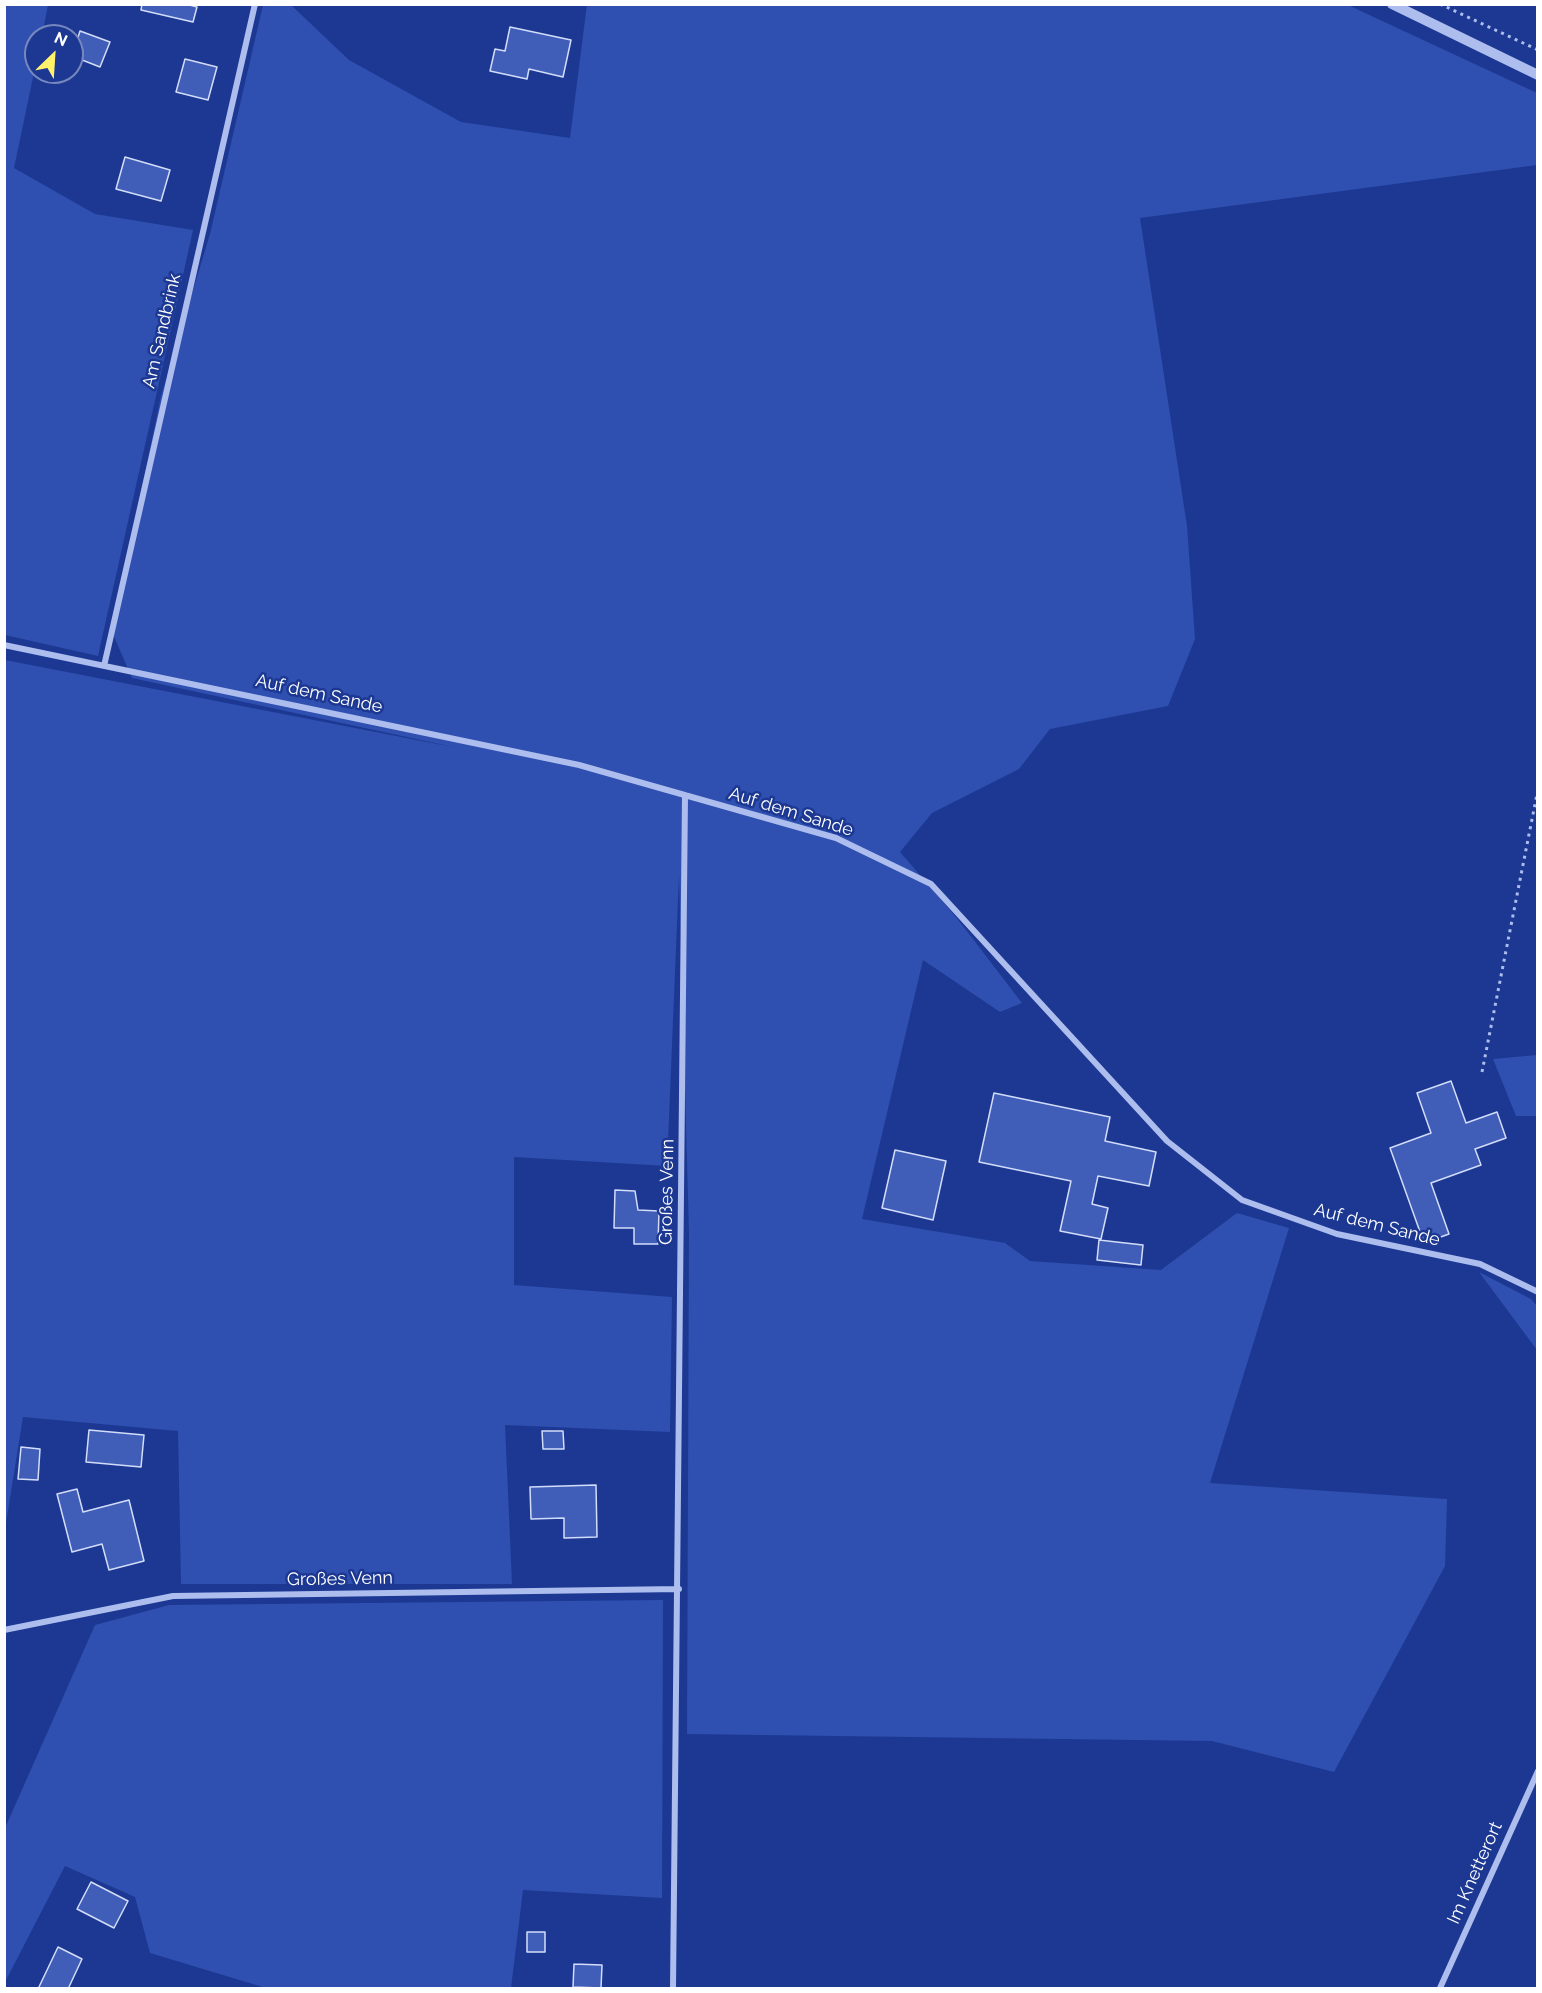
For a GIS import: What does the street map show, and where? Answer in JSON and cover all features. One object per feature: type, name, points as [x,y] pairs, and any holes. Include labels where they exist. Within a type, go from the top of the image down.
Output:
[{"type":"street","name":"Am Sandbrink","points":[[104,666],[255,4]]},
{"type":"street","points":[[1392,4],[1538,75]]},
{"type":"street","name":"Auf dem Sande","points":[[4,645],[579,765],[836,838],[932,884],[1167,1141],[1242,1200],[1337,1234],[1480,1264],[1538,1292]]},
{"type":"street","name":"Großes Venn","points":[[673,1989],[679,1589],[685,795]]},
{"type":"street","name":"Großes Venn","points":[[4,1630],[173,1596],[679,1589]]},
{"type":"street","name":"Im Knetterort","points":[[1440,1989],[1538,1771]]},
{"type":"path","points":[[1440,4],[1538,50]]},
{"type":"path","points":[[1482,1072],[1538,789]]},
{"type":"shaded area","points":[[5,4],[48,5],[44,24],[24,24],[24,84],[32,84],[14,168],[95,214],[193,230],[98,656],[5,635]]},
{"type":"shaded area","points":[[587,4],[1348,5],[1537,93],[1537,165],[1140,218],[1187,526],[1195,639],[1168,706],[1050,729],[1019,769],[932,813],[900,852],[956,917],[1022,1003],[1000,1012],[923,960],[862,1219],[1005,1243],[1030,1261],[1161,1270],[1237,1213],[1289,1228],[1210,1483],[1447,1499],[1445,1566],[1334,1772],[1212,1741],[687,1734],[689,1233],[679,875],[667,1166],[514,1157],[514,1285],[672,1297],[670,1432],[505,1425],[512,1584],[181,1584],[178,1431],[23,1417],[5,1529],[5,660],[458,748],[132,678],[112,632],[161,396],[210,234],[263,5],[291,5],[349,60],[461,122],[570,138]]},
{"type":"shaded area","points":[[1537,1055],[1537,1116],[1516,1116],[1493,1059]]},
{"type":"shaded area","points":[[1479,1272],[1531,1299],[1537,1306],[1537,1350]]},
{"type":"shaded area","points":[[663,1600],[662,1898],[523,1890],[511,1988],[266,1988],[150,1953],[135,1897],[65,1866],[5,1982],[5,1828],[95,1625],[169,1605]]},
{"type":"building","points":[[142,4],[186,4],[197,7],[193,22],[141,10]]},
{"type":"building","points":[[510,27],[571,40],[563,77],[529,69],[527,79],[490,71],[495,49],[505,51]]},
{"type":"building","points":[[84,32],[110,42],[100,67],[84,61]]},
{"type":"building","points":[[185,59],[217,67],[208,100],[176,92]]},
{"type":"building","points":[[125,157],[170,170],[161,201],[116,189]]},
{"type":"building","points":[[1451,1081],[1466,1123],[1497,1112],[1506,1138],[1475,1149],[1481,1165],[1431,1183],[1449,1234],[1424,1243],[1390,1148],[1431,1133],[1417,1093]]},
{"type":"building","points":[[994,1093],[1110,1117],[1105,1141],[1156,1152],[1149,1186],[1098,1176],[1092,1204],[1108,1208],[1101,1239],[1060,1231],[1071,1181],[979,1162]]},
{"type":"building","points":[[895,1150],[946,1161],[933,1220],[882,1208]]},
{"type":"building","points":[[615,1190],[635,1191],[638,1210],[659,1211],[658,1244],[634,1244],[634,1228],[614,1228]]},
{"type":"building","points":[[1099,1240],[1143,1245],[1141,1265],[1097,1260]]},
{"type":"building","points":[[89,1430],[144,1435],[141,1467],[86,1462]]},
{"type":"building","points":[[542,1431],[563,1431],[564,1449],[543,1449]]},
{"type":"building","points":[[21,1447],[40,1449],[38,1480],[18,1479]]},
{"type":"building","points":[[596,1485],[597,1537],[564,1538],[564,1518],[531,1519],[530,1487]]},
{"type":"building","points":[[77,1489],[83,1512],[129,1500],[144,1561],[109,1570],[102,1544],[72,1552],[57,1494]]},
{"type":"building","points":[[91,1882],[128,1901],[114,1928],[77,1909]]},
{"type":"building","points":[[527,1932],[545,1932],[545,1952],[527,1952]]},
{"type":"building","points":[[58,1947],[82,1959],[68,1989],[38,1989]]},
{"type":"building","points":[[574,1964],[602,1965],[601,1988],[573,1987]]}]
